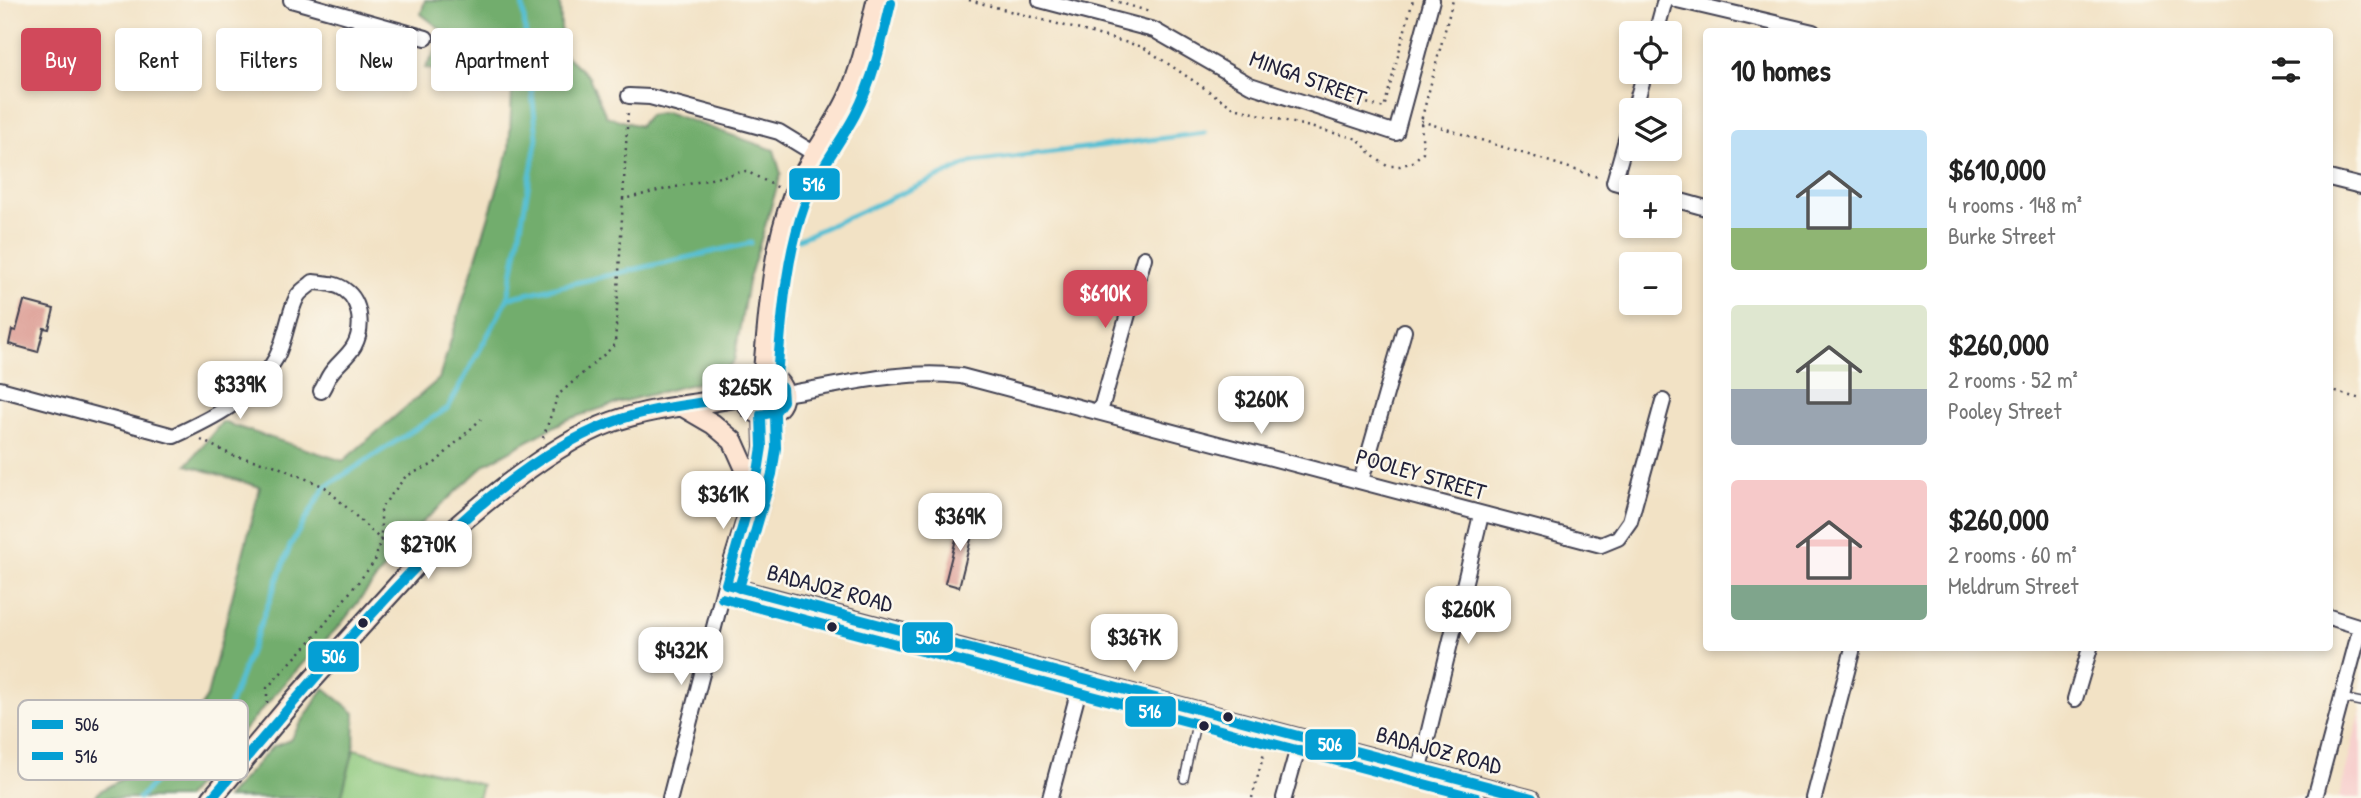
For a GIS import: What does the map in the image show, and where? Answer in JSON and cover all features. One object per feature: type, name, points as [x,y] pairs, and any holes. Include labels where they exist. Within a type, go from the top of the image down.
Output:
[{"type":"street","points":[[291,0],[308,2],[426,38]]},
{"type":"street","points":[[763,376],[772,276],[780,236],[793,195],[848,98],[862,60],[877,0]]},
{"type":"street","name":"MINGA STREET","points":[[1040,0],[1154,30],[1250,85],[1396,133],[1432,0]]},
{"type":"street","points":[[1659,21],[1665,0]]},
{"type":"street","points":[[1677,0],[1796,28]]},
{"type":"street","points":[[629,96],[650,97],[779,132],[814,154]]},
{"type":"street","points":[[1619,183],[1614,182],[1620,161]]},
{"type":"street","points":[[2333,179],[2361,186]]},
{"type":"street","points":[[1682,201],[1703,207]]},
{"type":"street","points":[[1100,412],[1144,257]]},
{"type":"street","points":[[0,389],[174,436],[225,411],[258,383],[275,359],[298,295],[313,282],[331,284],[347,290],[357,305],[360,319],[355,345],[341,365],[330,374],[321,391]]},
{"type":"street","points":[[1361,481],[1404,331]]},
{"type":"street","name":"POOLEY STREET","points":[[784,394],[907,374],[961,376],[1601,545],[1618,538],[1630,521],[1663,401]]},
{"type":"street","points":[[763,376],[774,379],[784,394],[780,407],[775,412],[761,415],[751,411],[745,396],[750,382],[763,376]]},
{"type":"street","points":[[248,756],[411,570],[452,530],[532,468],[565,445],[611,422],[644,413],[745,396]]},
{"type":"street","points":[[682,407],[713,424],[733,440],[754,488]]},
{"type":"street","points":[[670,798],[754,488],[762,447],[761,415]]},
{"type":"street","points":[[1420,768],[1481,515]]},
{"type":"street","name":"BADAJOZ ROAD","points":[[726,584],[1525,797]]},
{"type":"street","points":[[2315,798],[2361,626],[2333,618]]},
{"type":"street","points":[[1814,798],[1852,651]]},
{"type":"street","points":[[2075,699],[2089,651]]},
{"type":"street","points":[[1050,798],[1082,678]]},
{"type":"street","points":[[1284,798],[1301,737]]},
{"type":"street","points":[[212,798],[227,780]]},
{"type":"lane","points":[[2342,698],[2361,702]]},
{"type":"lane","points":[[1184,779],[1199,709]]},
{"type":"path","points":[[1112,0],[1144,9],[1156,16]]},
{"type":"path","points":[[1318,89],[1384,108],[1413,0]]},
{"type":"path","points":[[532,468],[558,395],[615,345],[629,96]]},
{"type":"path","points":[[1421,121],[1614,182]]},
{"type":"path","points":[[623,199],[746,171],[793,195]]},
{"type":"path","points":[[2333,391],[2361,399]]},
{"type":"path","points":[[268,732],[267,688],[315,636],[374,561],[381,538],[381,509],[406,476],[434,464],[481,419]]},
{"type":"path","points":[[174,436],[202,440],[234,456],[271,464],[325,487],[359,521],[381,538],[411,570]]},
{"type":"path","points":[[1252,798],[1264,753]]},
{"type":"shaded area","points":[[2361,710],[2361,798],[2339,798]]},
{"type":"green space","points":[[425,0],[560,0],[561,28],[439,28],[421,14]]},
{"type":"green space","points":[[431,59],[431,70],[425,68]]},
{"type":"green space","points":[[573,62],[589,77],[606,116],[639,126],[649,115],[666,112],[774,150],[781,174],[748,282],[734,361],[716,378],[621,402],[566,420],[486,464],[414,530],[341,624],[248,725],[248,700],[205,700],[260,487],[187,465],[222,422],[343,461],[439,379],[509,150],[512,92],[508,91],[573,91]]},
{"type":"green space","points":[[324,688],[355,713],[354,749],[341,798],[226,798],[242,780],[248,780],[248,774],[272,747],[290,740]]},
{"type":"green space","points":[[354,749],[482,785],[478,798],[341,798]]},
{"type":"green space","points":[[120,780],[201,780],[185,798],[94,798],[100,791]]},
{"type":"building","points":[[24,301],[54,309],[49,329],[44,328],[38,352],[9,344],[12,330],[16,331]]},
{"type":"building","points":[[961,519],[975,523],[959,587],[945,583]]},
{"type":"waterway","points":[[232,700],[291,544],[325,487],[448,408],[508,298],[537,138],[522,0]]},
{"type":"waterway","points":[[799,239],[972,162],[1205,133]]},
{"type":"waterway","points":[[508,298],[751,243]]},
{"type":"waterway","points":[[139,798],[157,780]]},
{"type":"transit line","name":"516","points":[[777,377],[785,289],[798,225],[816,181],[849,126],[867,88],[891,3]]},
{"type":"transit line","name":"506","points":[[248,756],[388,596],[444,538],[506,484],[539,460],[574,440],[626,417],[745,396],[752,381],[769,377],[782,388],[783,401],[775,412],[761,415],[762,447],[758,472],[726,584]]},
{"type":"transit line","name":"516","points":[[739,588],[772,474],[776,448],[775,415]]},
{"type":"transit line","name":"506","points":[[726,584],[1532,798]]},
{"type":"transit line","name":"516","points":[[722,598],[1477,798]]},
{"type":"transit line","name":"506","points":[[212,798],[227,780]]}]
